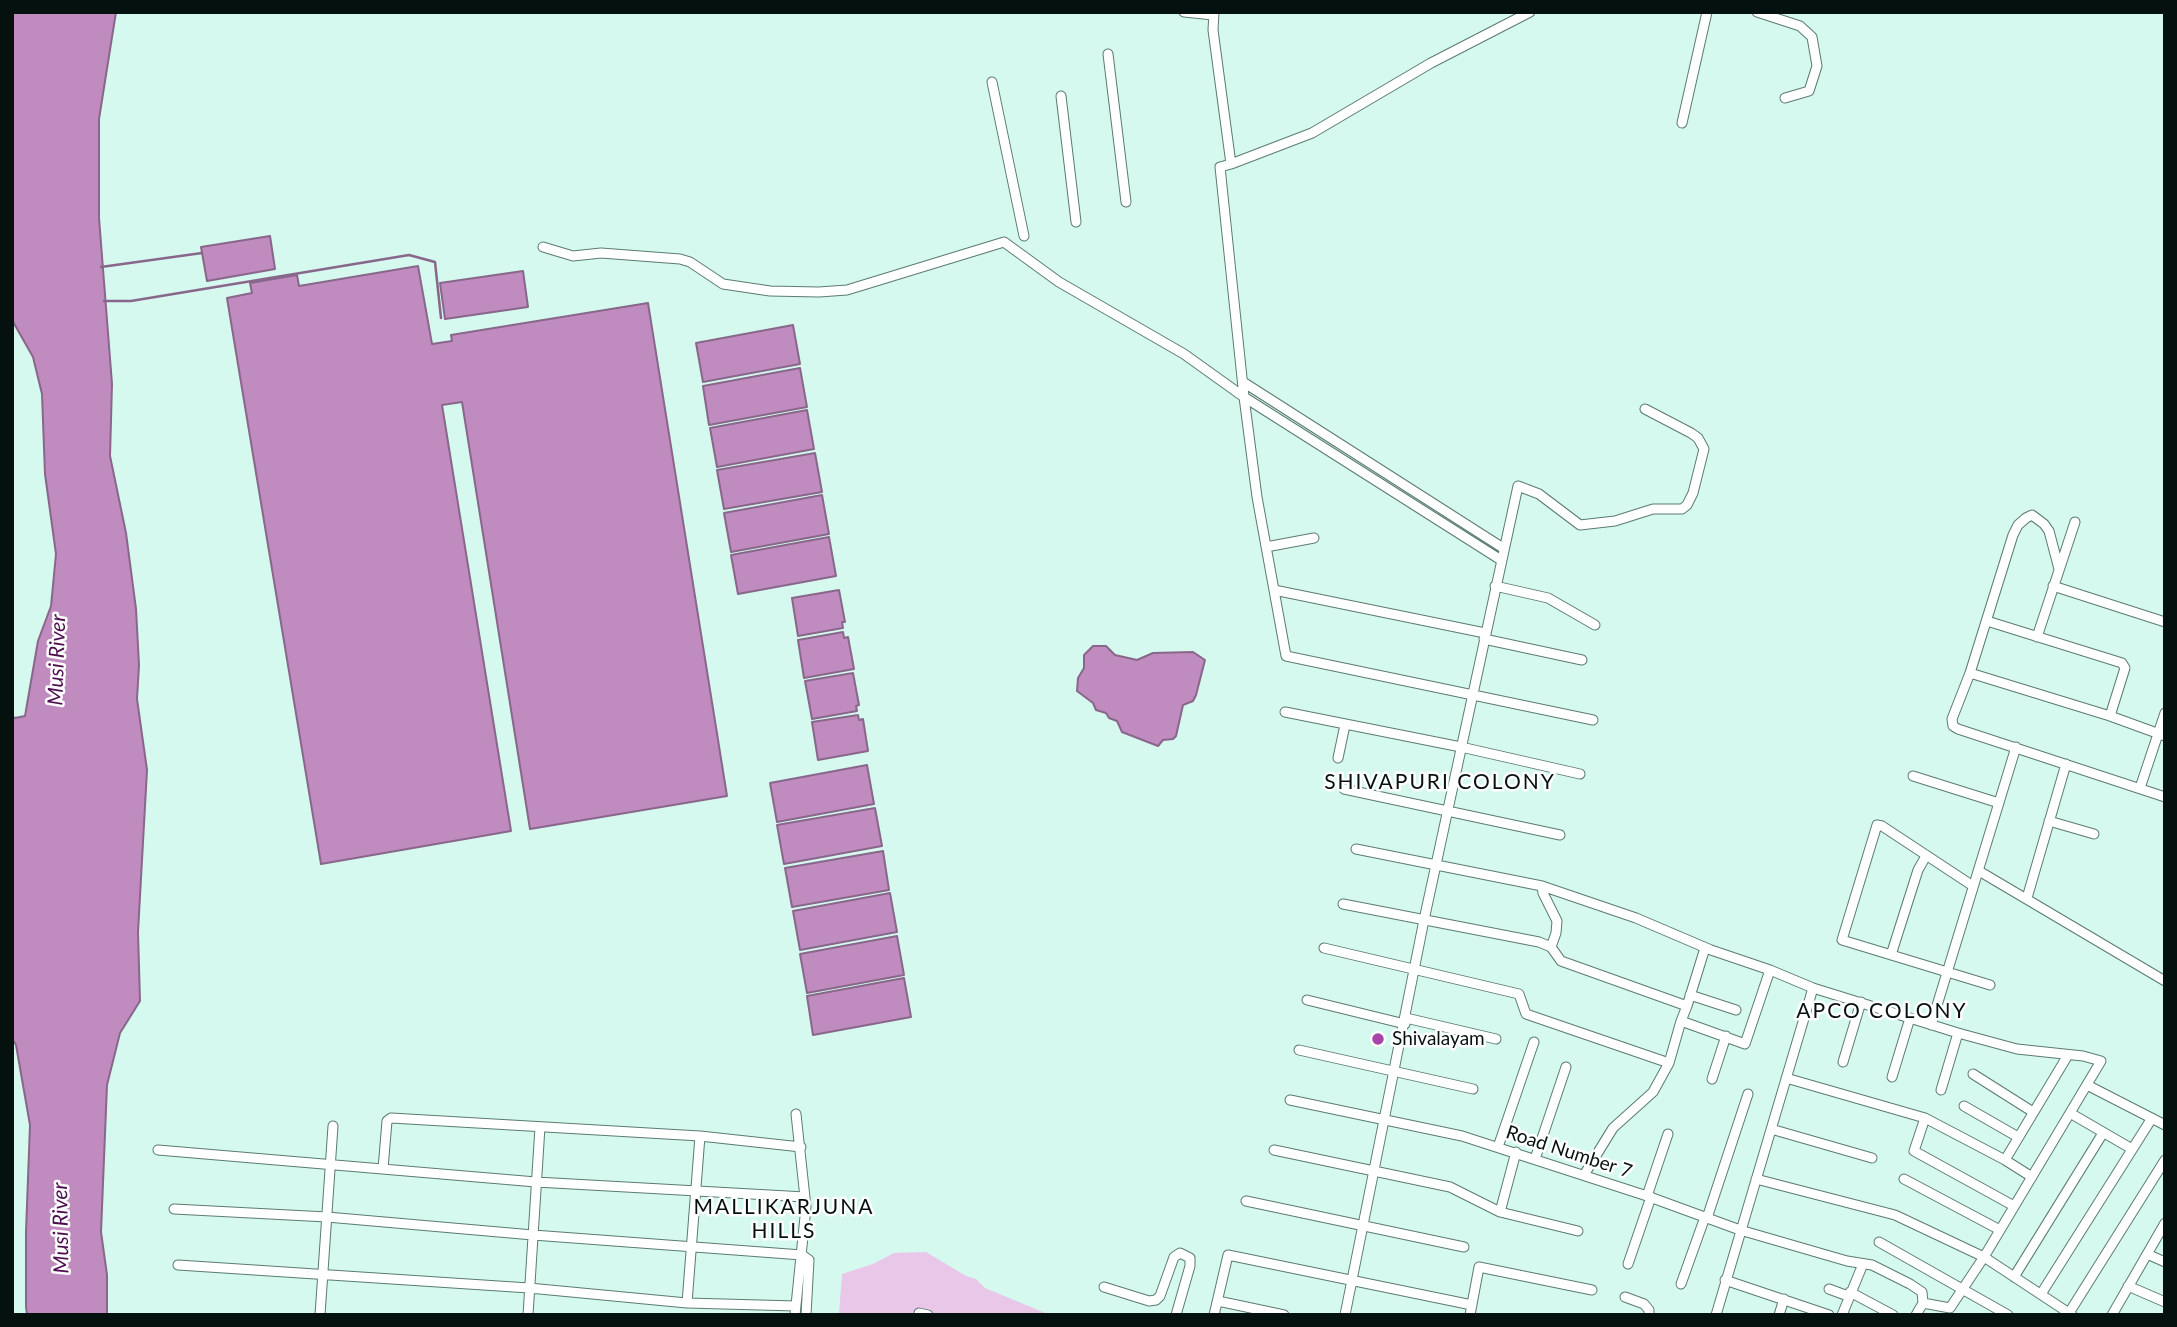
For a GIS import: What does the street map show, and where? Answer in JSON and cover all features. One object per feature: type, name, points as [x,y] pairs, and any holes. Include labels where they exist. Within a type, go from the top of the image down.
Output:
[{"type":"street","points":[[1184,12],[1210,13],[1231,164]]},
{"type":"street","points":[[1530,12],[1431,63],[1312,133],[1220,167],[1244,397],[1266,547],[1286,656],[1593,720]]},
{"type":"street","points":[[1682,123],[1707,12]]},
{"type":"street","points":[[1757,12],[1800,26],[1812,37],[1816,66],[1809,91],[1785,98]]},
{"type":"street","points":[[1108,54],[1126,202]]},
{"type":"street","points":[[992,82],[1024,236]]},
{"type":"street","points":[[1061,96],[1076,222]]},
{"type":"street","points":[[543,247],[573,256],[601,253],[680,259],[690,262],[723,284],[769,291],[818,292],[847,290],[1004,242],[1059,282],[1184,354],[1244,397],[1501,560]]},
{"type":"street","points":[[1243,383],[1503,548]]},
{"type":"street","points":[[1345,1315],[1424,920],[1518,486],[1539,494],[1580,524],[1615,521],[1653,509],[1677,510],[1687,505],[1693,493],[1704,449],[1698,438],[1691,433],[1645,409]]},
{"type":"street","points":[[1375,480],[1380,470]]},
{"type":"street","points":[[2059,569],[2049,531],[2032,515],[2026,518],[2013,535],[1970,673],[1952,719],[1954,726],[2165,797]]},
{"type":"street","points":[[2037,637],[2075,522]]},
{"type":"street","points":[[1266,547],[1314,538]]},
{"type":"street","points":[[1495,586],[1548,598],[1595,625]]},
{"type":"street","points":[[2053,586],[2165,622]]},
{"type":"street","points":[[1274,590],[1582,660]]},
{"type":"street","points":[[1987,621],[2122,663],[2125,668],[2110,716]]},
{"type":"street","points":[[1970,673],[2161,734]]},
{"type":"street","points":[[1285,712],[1580,774]]},
{"type":"street","points":[[2140,788],[2161,734],[2165,713]]},
{"type":"street","points":[[1338,758],[1345,724]]},
{"type":"street","points":[[1931,1025],[2016,747]]},
{"type":"street","points":[[2027,898],[2066,764]]},
{"type":"street","points":[[1913,776],[1999,803]]},
{"type":"street","points":[[1344,789],[1560,835]]},
{"type":"street","points":[[2049,821],[2094,834]]},
{"type":"street","points":[[1973,886],[1877,825],[1842,940],[1990,985]]},
{"type":"street","points":[[1356,849],[1542,886],[1636,918],[1705,948],[1813,988],[1931,1025],[2017,1049],[2101,1061],[1952,1311],[1923,1303],[1916,1315]]},
{"type":"street","points":[[1891,955],[1918,870],[1926,856]]},
{"type":"street","points":[[1979,871],[2165,981]]},
{"type":"street","points":[[1542,886],[1557,921],[1551,947]]},
{"type":"street","points":[[1343,904],[1539,942],[1551,947],[1561,961],[1686,1006]]},
{"type":"street","points":[[1324,948],[1519,994],[1526,1014],[1669,1063]]},
{"type":"street","points":[[1584,1175],[1613,1128],[1653,1092],[1669,1063],[1705,948]]},
{"type":"street","points":[[1681,1021],[1745,1044],[1770,970]]},
{"type":"street","points":[[1716,1315],[1813,988]]},
{"type":"street","points":[[1690,995],[1736,1010]]},
{"type":"street","points":[[1307,1000],[1496,1039]]},
{"type":"street","points":[[1843,1062],[1861,1002]]},
{"type":"street","points":[[1892,1077],[1910,1018]]},
{"type":"street","points":[[1941,1090],[1958,1033]]},
{"type":"street","points":[[1712,1079],[1726,1036]]},
{"type":"street","points":[[1498,1147],[1534,1042]]},
{"type":"street","points":[[1299,1050],[1473,1089]]},
{"type":"street","points":[[2005,1160],[2068,1055]]},
{"type":"street","points":[[1535,1158],[1566,1067]]},
{"type":"street","points":[[1973,1074],[2033,1112]]},
{"type":"street","points":[[1786,1078],[1925,1118],[2032,1177]]},
{"type":"street","points":[[2087,1085],[2165,1125]]},
{"type":"street","points":[[1681,1284],[1748,1094]]},
{"type":"street","name":"Road Number 7","points":[[1290,1100],[1462,1136],[1535,1158],[1740,1230],[1863,1264],[1910,1284],[1922,1292],[1923,1303]]},
{"type":"street","points":[[1964,1106],[2018,1137]]},
{"type":"street","points":[[2070,1113],[2132,1149]]},
{"type":"street","points":[[178,1265],[529,1288],[796,1311],[805,1197],[796,1114]]},
{"type":"street","points":[[383,1169],[387,1121],[391,1118],[699,1136],[801,1147]]},
{"type":"street","points":[[1925,1118],[1914,1150],[2014,1206]]},
{"type":"street","points":[[2040,1294],[2152,1118]]},
{"type":"street","points":[[320,1315],[333,1126]]},
{"type":"street","points":[[528,1315],[540,1127]]},
{"type":"street","points":[[1771,1129],[1872,1158]]},
{"type":"street","points":[[2014,1277],[2103,1133]]},
{"type":"street","points":[[1628,1264],[1668,1135]]},
{"type":"street","points":[[687,1303],[699,1136]]},
{"type":"street","points":[[158,1150],[536,1182],[805,1197]]},
{"type":"street","points":[[1274,1150],[1450,1187],[1500,1212],[1578,1231]]},
{"type":"street","points":[[1500,1212],[1516,1152]]},
{"type":"street","points":[[1756,1179],[1895,1215],[1984,1257],[2071,1314],[2165,1160]]},
{"type":"street","points":[[1904,1179],[2000,1230]]},
{"type":"street","points":[[1246,1201],[1464,1247]]},
{"type":"street","points":[[174,1209],[327,1217],[802,1255],[809,1260],[806,1315]]},
{"type":"street","points":[[2125,1315],[2113,1312],[2164,1226]]},
{"type":"street","points":[[1879,1241],[2008,1315]]},
{"type":"street","points":[[1104,1287],[1149,1301],[1156,1300],[1160,1296],[1174,1257],[1180,1253],[1190,1258],[1190,1266],[1176,1315]]},
{"type":"street","points":[[2147,1254],[2165,1262]]},
{"type":"street","points":[[1214,1315],[1228,1255],[1352,1280],[1471,1310],[1479,1267],[1592,1290]]},
{"type":"street","points":[[1842,1315],[1863,1264]]},
{"type":"street","points":[[1725,1280],[1829,1315]]},
{"type":"street","points":[[2128,1286],[2165,1302]]},
{"type":"street","points":[[1829,1289],[1849,1294],[1893,1315]]},
{"type":"street","points":[[1625,1297],[1644,1304],[1649,1315]]},
{"type":"street","points":[[1779,1315],[1784,1298]]},
{"type":"street","points":[[1217,1301],[1284,1315]]},
{"type":"shaded area","points":[[926,1252],[966,1276],[976,1279],[985,1288],[1050,1315],[839,1315],[842,1274],[873,1264],[894,1253]]},
{"type":"water","name":"Musi River","points":[[12,12],[116,12],[99,119],[99,218],[112,384],[110,456],[126,533],[136,609],[139,665],[137,699],[147,770],[138,932],[140,1001],[120,1033],[107,1085],[101,1232],[107,1275],[107,1315],[27,1315],[26,1307],[30,1125],[16,1045],[12,1039],[12,716],[25,716],[38,641],[51,606],[56,554],[45,474],[42,394],[33,357],[12,320]]},
{"type":"water","points":[[270,236],[275,269],[207,281],[201,247]]},
{"type":"water","points":[[418,266],[432,344],[452,341],[451,335],[648,303],[727,796],[530,829],[462,402],[442,405],[511,831],[321,864],[227,298],[252,293],[250,283],[297,275],[299,286]]},
{"type":"water","points":[[523,271],[528,307],[445,319],[440,283]]},
{"type":"water","points":[[793,325],[800,364],[703,382],[696,343]]},
{"type":"water","points":[[800,368],[807,407],[709,425],[703,386]]},
{"type":"water","points":[[807,410],[814,449],[717,467],[710,428]]},
{"type":"water","points":[[815,453],[822,492],[724,509],[717,470]]},
{"type":"water","points":[[822,495],[829,534],[731,552],[724,513]]},
{"type":"water","points":[[829,537],[836,576],[738,594],[731,555]]},
{"type":"water","points":[[839,590],[845,622],[842,622],[843,628],[798,636],[792,598]]},
{"type":"water","points":[[843,632],[844,638],[848,637],[854,669],[804,678],[798,640]]},
{"type":"water","points":[[1093,646],[1106,646],[1115,655],[1137,660],[1153,653],[1193,652],[1205,660],[1196,695],[1193,701],[1183,705],[1173,739],[1163,740],[1158,746],[1122,732],[1117,721],[1096,710],[1093,703],[1077,691],[1078,678],[1084,668],[1084,655]]},
{"type":"water","points":[[853,673],[859,705],[856,706],[857,711],[812,719],[805,681]]},
{"type":"water","points":[[858,715],[859,720],[863,719],[868,751],[818,760],[812,722]]},
{"type":"water","points":[[867,765],[874,804],[777,822],[770,783]]},
{"type":"water","points":[[875,808],[882,846],[784,864],[777,825]]},
{"type":"water","points":[[883,851],[889,890],[792,907],[785,868]]},
{"type":"water","points":[[890,893],[897,932],[800,950],[793,911]]},
{"type":"water","points":[[897,936],[904,975],[807,993],[800,954]]},
{"type":"water","points":[[904,978],[911,1017],[813,1035],[807,996]]},
{"type":"waterway","points":[[101,267],[202,253]]},
{"type":"waterway","points":[[104,301],[131,301],[409,255],[435,262],[441,318]]},
{"type":"place","name":"Shivalayam","points":[[1378,1039]]},
{"type":"district","name":"SHIVAPURI COLONY","points":[[1440,782]]},
{"type":"district","name":"APCO COLONY","points":[[1882,1011]]},
{"type":"district","name":"MALLIKARJUNA HILLS","points":[[784,1219]]}]
